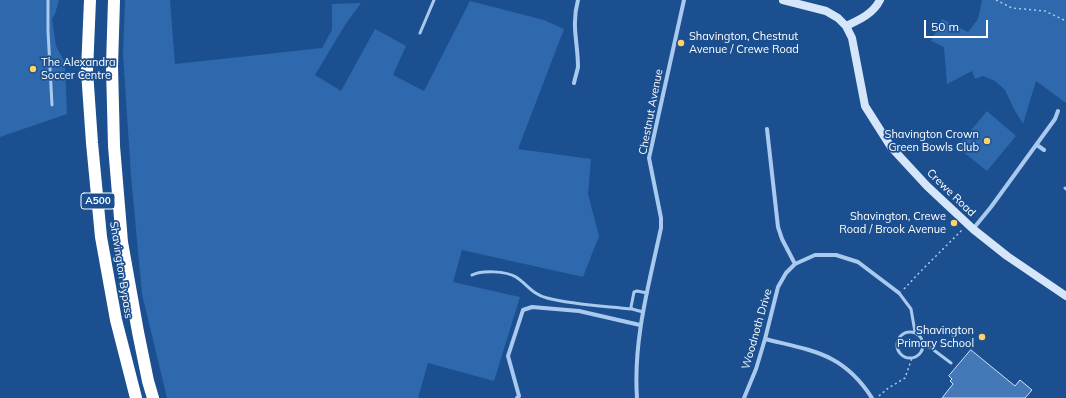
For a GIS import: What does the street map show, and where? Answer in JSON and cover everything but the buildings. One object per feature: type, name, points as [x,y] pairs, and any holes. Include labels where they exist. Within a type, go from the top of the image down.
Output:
[{"type":"highway","name":"Shavington Bypass","points":[[90,0],[87,71],[101,237],[116,320],[136,398]]},
{"type":"highway","name":"Shavington Bypass","points":[[114,0],[112,66],[114,146],[122,242],[138,332],[148,382],[153,398]]},
{"type":"main road","points":[[783,0],[803,2],[826,11],[838,18],[846,26],[862,19],[877,6],[880,0]]},
{"type":"main road","name":"Crewe Road","points":[[846,26],[852,38],[864,106],[891,146],[927,186],[970,226],[1007,256],[1066,296]]},
{"type":"street","points":[[574,83],[578,68],[574,30],[574,13],[578,0]]},
{"type":"street","name":"Chestnut Avenue","points":[[638,398],[638,346],[640,325],[661,228],[661,218],[649,158],[684,0]]},
{"type":"street","points":[[970,226],[991,207],[1037,145],[1055,119],[1058,111]]},
{"type":"street","points":[[767,129],[778,227],[782,239],[795,264],[815,255],[836,255],[858,262],[900,293]]},
{"type":"street","points":[[1037,145],[1044,150]]},
{"type":"street","name":"Woodnoth Drive","points":[[744,398],[756,369],[778,287],[786,273],[795,264]]},
{"type":"street","points":[[517,398],[519,396],[508,356],[523,310],[532,307],[579,311],[640,325]]},
{"type":"street","points":[[765,339],[814,351],[834,359],[852,372],[872,398]]},
{"type":"lane","points":[[48,0],[52,105]]},
{"type":"lane","points":[[420,33],[434,0]]},
{"type":"lane","points":[[472,275],[484,271],[508,274],[516,277],[534,292],[544,297],[557,300],[632,309],[643,312]]},
{"type":"lane","points":[[632,309],[631,307],[634,292],[637,291],[647,293]]},
{"type":"lane","points":[[900,293],[911,309],[915,332]]},
{"type":"lane","points":[[910,331],[915,332],[919,335],[923,345],[920,354],[912,358],[908,358],[900,354],[897,341],[902,334],[910,331]]},
{"type":"lane","points":[[923,345],[931,348],[950,363]]},
{"type":"path","points":[[996,0],[1012,8],[1045,11],[1066,21]]},
{"type":"path","points":[[900,293],[918,272],[970,226]]},
{"type":"path","points":[[877,398],[887,389],[905,378],[912,358]]},
{"type":"shaded area","name":"The Alexandra Soccer Centre","points":[[0,0],[59,0],[52,19],[56,46],[65,63],[67,114],[0,137]]},
{"type":"shaded area","points":[[125,0],[170,0],[175,64],[322,48],[332,30],[332,4],[361,3],[345,25],[315,75],[341,91],[375,29],[406,46],[393,75],[424,91],[470,1],[544,20],[564,29],[518,149],[591,159],[588,194],[599,236],[583,277],[462,250],[453,282],[520,297],[494,381],[428,363],[418,398],[167,398],[142,294],[131,176],[123,54]]},
{"type":"shaded area","points":[[982,0],[1066,0],[1066,103],[1036,81],[1023,124],[1005,90],[995,81],[983,76],[975,79],[972,71],[947,84],[944,47],[931,41],[942,19],[968,32],[978,19]]},
{"type":"shaded area","name":"Shavington Crown Green Bowls Club","points":[[987,111],[1016,136],[987,171],[957,147]]},
{"type":"place","name":"Shavington, Chestnut Avenue / Crewe Road","points":[[681,43]]},
{"type":"place","name":"The Alexandra Soccer Centre","points":[[33,69]]},
{"type":"place","name":"Shavington Crown Green Bowls Club","points":[[987,141]]},
{"type":"place","name":"Shavington, Crewe Road / Brook Avenue","points":[[954,223]]},
{"type":"place","name":"Shavington Primary School","points":[[982,337]]}]
